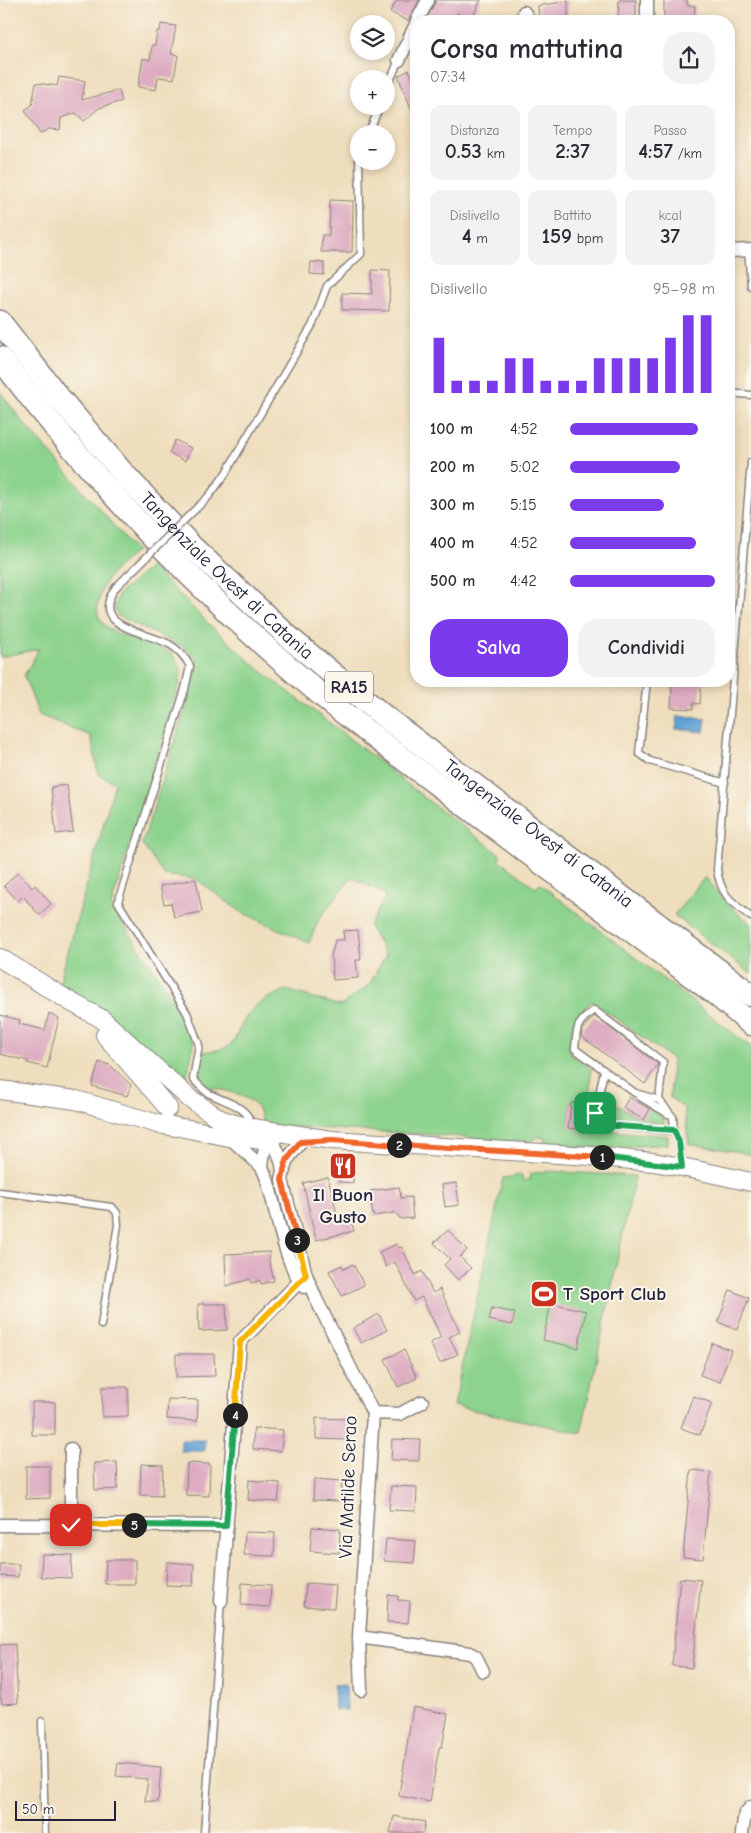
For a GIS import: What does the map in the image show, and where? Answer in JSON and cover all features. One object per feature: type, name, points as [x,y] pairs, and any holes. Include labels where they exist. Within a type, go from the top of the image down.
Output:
[{"type":"highway","name":"Tangenziale Ovest di Catania","points":[[0,322],[54,393],[123,474],[192,547],[293,641],[386,718],[751,995]]},
{"type":"highway","name":"Tangenziale Ovest di Catania","points":[[0,358],[36,405],[110,491],[167,553],[276,656],[372,736],[718,996],[751,1024]]},
{"type":"main road","points":[[0,958],[102,1019],[192,1100],[220,1119],[300,1142],[332,1140]]},
{"type":"main road","points":[[71,1002],[104,1033],[168,1108],[169,1120],[180,1128],[190,1126],[197,1119],[199,1112],[192,1100],[181,1097],[177,1098],[168,1108]]},
{"type":"main road","points":[[140,1107],[149,1097],[150,1087]]},
{"type":"main road","points":[[0,1090],[55,1096],[94,1104],[158,1124],[229,1137],[268,1133],[332,1140],[590,1156],[682,1167],[751,1182]]},
{"type":"main road","points":[[94,1104],[168,1108]]},
{"type":"street","points":[[420,15],[428,0]]},
{"type":"street","points":[[647,15],[648,0]]},
{"type":"street","points":[[399,60],[410,37]]},
{"type":"street","points":[[735,251],[749,250]]},
{"type":"street","points":[[262,1167],[268,1133]]},
{"type":"street","name":"Via Matilde Serao","points":[[268,1133],[278,1149],[283,1173],[282,1180],[303,1279]]},
{"type":"street","name":"Via Matilde Serao","points":[[229,1137],[262,1167],[290,1262],[316,1299],[373,1413],[359,1637],[361,1690]]},
{"type":"street","points":[[283,1173],[286,1161],[300,1142]]},
{"type":"street","points":[[221,1601],[240,1342],[303,1279]]},
{"type":"street","points":[[373,1413],[400,1414],[422,1402]]},
{"type":"street","points":[[71,1449],[71,1525]]},
{"type":"street","points":[[0,1524],[226,1526]]},
{"type":"street","points":[[359,1637],[470,1653],[476,1657],[483,1671]]},
{"type":"street","points":[[742,1833],[745,1814],[751,1807]]},
{"type":"lane","points":[[395,70],[399,60]]},
{"type":"lane","points":[[268,1133],[251,1120],[242,1108],[208,1093],[193,1080],[199,1044],[193,1026],[187,1013],[118,902],[185,689],[190,666],[179,651],[169,644],[123,626],[113,619],[108,611],[108,601],[116,586],[209,496],[228,470],[313,324],[327,286],[361,254],[359,170]]},
{"type":"lane","points":[[749,250],[751,286]]},
{"type":"lane","points":[[735,393],[751,394]]},
{"type":"lane","points":[[735,660],[751,462]]},
{"type":"lane","points":[[646,687],[639,753],[650,761],[725,783]]},
{"type":"lane","points":[[733,687],[718,870],[719,883],[729,900],[751,917]]},
{"type":"lane","points":[[659,1100],[663,1062],[594,1010],[579,1022],[575,1049],[635,1093],[673,1117]]},
{"type":"lane","points":[[604,1071],[595,1113],[603,1125],[674,1130]]},
{"type":"lane","points":[[635,1093],[659,1100],[673,1117],[682,1167]]},
{"type":"lane","points":[[0,1192],[112,1207],[117,1213],[118,1225],[101,1325]]},
{"type":"lane","points":[[204,1833],[221,1601]]},
{"type":"lane","points":[[42,1721],[45,1833]]},
{"type":"green space","points":[[0,392],[22,421],[136,551],[107,579],[98,603],[98,615],[104,625],[126,637],[165,650],[174,656],[179,665],[180,682],[111,906],[183,1016],[194,1045],[185,1083],[99,1010],[59,984],[115,783],[98,774],[91,736],[39,715],[24,676],[39,649],[0,657]]},
{"type":"green space","points":[[151,566],[211,626],[261,671],[501,855],[498,859],[536,888],[540,884],[751,1047],[751,1155],[689,1144],[684,1108],[670,1098],[672,1059],[592,1001],[574,1020],[569,1048],[572,1055],[591,1069],[589,1105],[571,1103],[568,1127],[668,1136],[668,1144],[608,1148],[546,1145],[543,1137],[536,1137],[530,1143],[451,1136],[263,1125],[256,1106],[246,1098],[207,1087],[200,1075],[202,1052],[223,1049],[232,1043],[247,1016],[264,1000],[286,990],[341,1006],[369,985],[386,955],[369,926],[386,895],[352,877],[319,919],[309,943],[241,912],[196,879],[164,875],[142,844],[196,675],[196,658],[183,647],[118,616],[114,607],[119,594]]},
{"type":"green space","points":[[705,877],[731,907],[751,924],[751,974],[674,915]]},
{"type":"green space","points":[[609,1094],[617,1100],[617,1105],[643,1120],[650,1109],[664,1117],[664,1123],[605,1118],[601,1113],[603,1095],[607,1097]]},
{"type":"green space","name":"T Sport Club","points":[[546,1171],[635,1176],[581,1433],[454,1406],[503,1178],[522,1175],[523,1181],[531,1179],[530,1174]]},
{"type":"water","points":[[678,716],[706,719],[704,732],[676,729]]},
{"type":"water","points":[[181,1440],[205,1440],[204,1451],[181,1451]]},
{"type":"water","points":[[346,1684],[347,1710],[335,1710],[334,1685]]},
{"type":"building","points":[[397,0],[419,0],[408,21],[390,12]]},
{"type":"building","points":[[436,0],[481,0],[474,15],[461,15],[457,13],[456,15],[429,15]]},
{"type":"building","points":[[619,0],[636,0],[636,15],[618,15]]},
{"type":"building","points":[[664,0],[687,0],[687,5],[695,6],[694,15],[664,15]]},
{"type":"building","points":[[568,1],[568,15],[539,15],[538,6]]},
{"type":"building","points":[[161,24],[176,26],[171,54],[178,55],[174,79],[158,77],[156,90],[138,87],[143,58],[150,60],[152,45],[155,45],[157,31],[160,31]]},
{"type":"building","points":[[409,70],[410,105],[398,76]]},
{"type":"building","points":[[59,77],[85,81],[82,100],[119,90],[122,101],[99,108],[84,121],[76,113],[61,118],[60,130],[49,129],[40,134],[25,110],[32,105],[36,83],[57,86]]},
{"type":"building","points":[[330,200],[353,201],[352,252],[321,252],[322,235],[329,235]]},
{"type":"building","points":[[311,262],[324,263],[324,275],[310,274]]},
{"type":"building","points":[[372,270],[390,271],[389,311],[342,310],[342,293],[372,294]]},
{"type":"building","points":[[175,440],[191,448],[185,461],[169,453]]},
{"type":"building","points":[[672,687],[701,687],[700,704],[693,703],[693,709],[671,708]]},
{"type":"building","points":[[67,785],[73,832],[56,834],[51,787]]},
{"type":"building","points":[[18,872],[32,888],[35,885],[51,904],[39,915],[23,896],[18,901],[4,886]]},
{"type":"building","points":[[196,879],[202,912],[174,917],[171,903],[164,904],[160,886]]},
{"type":"building","points":[[358,930],[361,960],[356,960],[358,978],[333,980],[331,957],[335,940],[344,940],[343,931]]},
{"type":"building","points":[[49,1013],[59,1018],[47,1068],[0,1054],[0,1015],[20,1020],[19,1024],[45,1030]]},
{"type":"building","points":[[594,1016],[658,1064],[645,1084],[581,1036],[583,1029]]},
{"type":"building","points":[[99,1062],[110,1065],[131,1085],[127,1096],[92,1086]]},
{"type":"building","points":[[629,1097],[650,1109],[644,1120],[623,1108]]},
{"type":"building","points":[[571,1103],[589,1105],[586,1130],[568,1128]]},
{"type":"building","points":[[340,1163],[353,1164],[353,1183],[339,1182]]},
{"type":"building","points":[[328,1177],[339,1222],[351,1219],[354,1231],[316,1240],[303,1183]]},
{"type":"building","points":[[456,1183],[459,1205],[445,1207],[442,1185]]},
{"type":"building","points":[[399,1187],[401,1198],[411,1197],[413,1218],[401,1219],[392,1210],[394,1213],[373,1216],[370,1191]]},
{"type":"building","points":[[448,1230],[467,1250],[460,1257],[471,1268],[458,1280],[444,1265],[450,1259],[434,1243]]},
{"type":"building","points":[[397,1244],[399,1248],[402,1247],[415,1275],[422,1271],[433,1293],[440,1289],[460,1332],[449,1337],[458,1354],[440,1363],[430,1343],[441,1337],[422,1297],[414,1301],[395,1262],[386,1267],[379,1252]]},
{"type":"building","points":[[270,1252],[269,1260],[274,1281],[261,1284],[260,1280],[251,1283],[250,1279],[226,1286],[225,1254]]},
{"type":"building","points":[[353,1264],[364,1285],[342,1296],[329,1271],[342,1265],[344,1269]]},
{"type":"building","points":[[730,1290],[749,1298],[737,1330],[718,1322]]},
{"type":"building","points":[[551,1303],[586,1311],[578,1348],[543,1340]]},
{"type":"building","points":[[198,1304],[226,1304],[227,1330],[199,1331]]},
{"type":"building","points":[[492,1308],[515,1313],[512,1325],[489,1320]]},
{"type":"building","points":[[379,1314],[387,1330],[361,1343],[353,1328]]},
{"type":"building","points":[[712,1343],[731,1350],[720,1382],[700,1375]]},
{"type":"building","points":[[404,1350],[417,1378],[398,1387],[385,1359]]},
{"type":"building","points":[[176,1354],[214,1354],[215,1376],[176,1377]]},
{"type":"building","points":[[102,1387],[128,1387],[128,1416],[102,1417]]},
{"type":"building","points":[[693,1396],[712,1403],[700,1435],[681,1428]]},
{"type":"building","points":[[168,1399],[198,1400],[197,1421],[167,1419]]},
{"type":"building","points":[[32,1402],[55,1402],[55,1435],[32,1435]]},
{"type":"building","points":[[316,1418],[347,1419],[346,1440],[316,1439]]},
{"type":"building","points":[[254,1428],[283,1430],[281,1451],[253,1449]]},
{"type":"building","points":[[392,1439],[420,1440],[419,1461],[391,1460]]},
{"type":"building","points":[[117,1462],[118,1489],[95,1490],[94,1463]]},
{"type":"building","points":[[187,1463],[210,1464],[209,1496],[186,1495]]},
{"type":"building","points":[[141,1464],[163,1465],[162,1496],[140,1495]]},
{"type":"building","points":[[26,1466],[50,1466],[50,1498],[26,1499]]},
{"type":"building","points":[[691,1470],[711,1472],[703,1559],[683,1557]]},
{"type":"building","points":[[314,1479],[342,1481],[341,1501],[313,1500]]},
{"type":"building","points":[[249,1480],[280,1483],[278,1502],[248,1500]]},
{"type":"building","points":[[391,1486],[417,1487],[416,1511],[389,1510]]},
{"type":"building","points":[[312,1527],[340,1529],[339,1553],[310,1551]]},
{"type":"building","points":[[245,1532],[275,1533],[274,1556],[244,1555]]},
{"type":"building","points":[[386,1539],[416,1541],[414,1563],[384,1561]]},
{"type":"building","points":[[42,1554],[72,1555],[71,1578],[41,1577]]},
{"type":"building","points":[[106,1560],[135,1560],[135,1584],[105,1584]]},
{"type":"building","points":[[167,1562],[194,1564],[193,1586],[166,1585]]},
{"type":"building","points":[[0,1564],[19,1564],[18,1577],[0,1576]]},
{"type":"building","points":[[680,1578],[701,1580],[692,1668],[672,1666]]},
{"type":"building","points":[[242,1583],[271,1585],[270,1607],[241,1605]]},
{"type":"building","points":[[306,1583],[336,1585],[334,1608],[304,1606]]},
{"type":"building","points":[[388,1595],[398,1596],[398,1600],[410,1601],[408,1623],[387,1622]]},
{"type":"building","points":[[15,1644],[18,1703],[2,1704],[0,1698],[0,1645]]},
{"type":"building","points":[[413,1707],[448,1714],[442,1747],[439,1747],[430,1802],[399,1796]]},
{"type":"building","points":[[118,1763],[161,1767],[158,1802],[145,1801],[148,1779],[116,1776]]},
{"type":"building","points":[[394,1816],[425,1822],[423,1833],[390,1833]]},
{"type":"place","name":"Il Buon Gusto","points":[[343,1166]]},
{"type":"place","name":"T Sport Club","points":[[544,1294]]},
{"type":"route","points":[[71,1525],[226,1526],[240,1342],[306,1275],[282,1180],[286,1161],[300,1142],[332,1140],[590,1156],[682,1167],[679,1142],[674,1130],[603,1125],[595,1113]]}]
